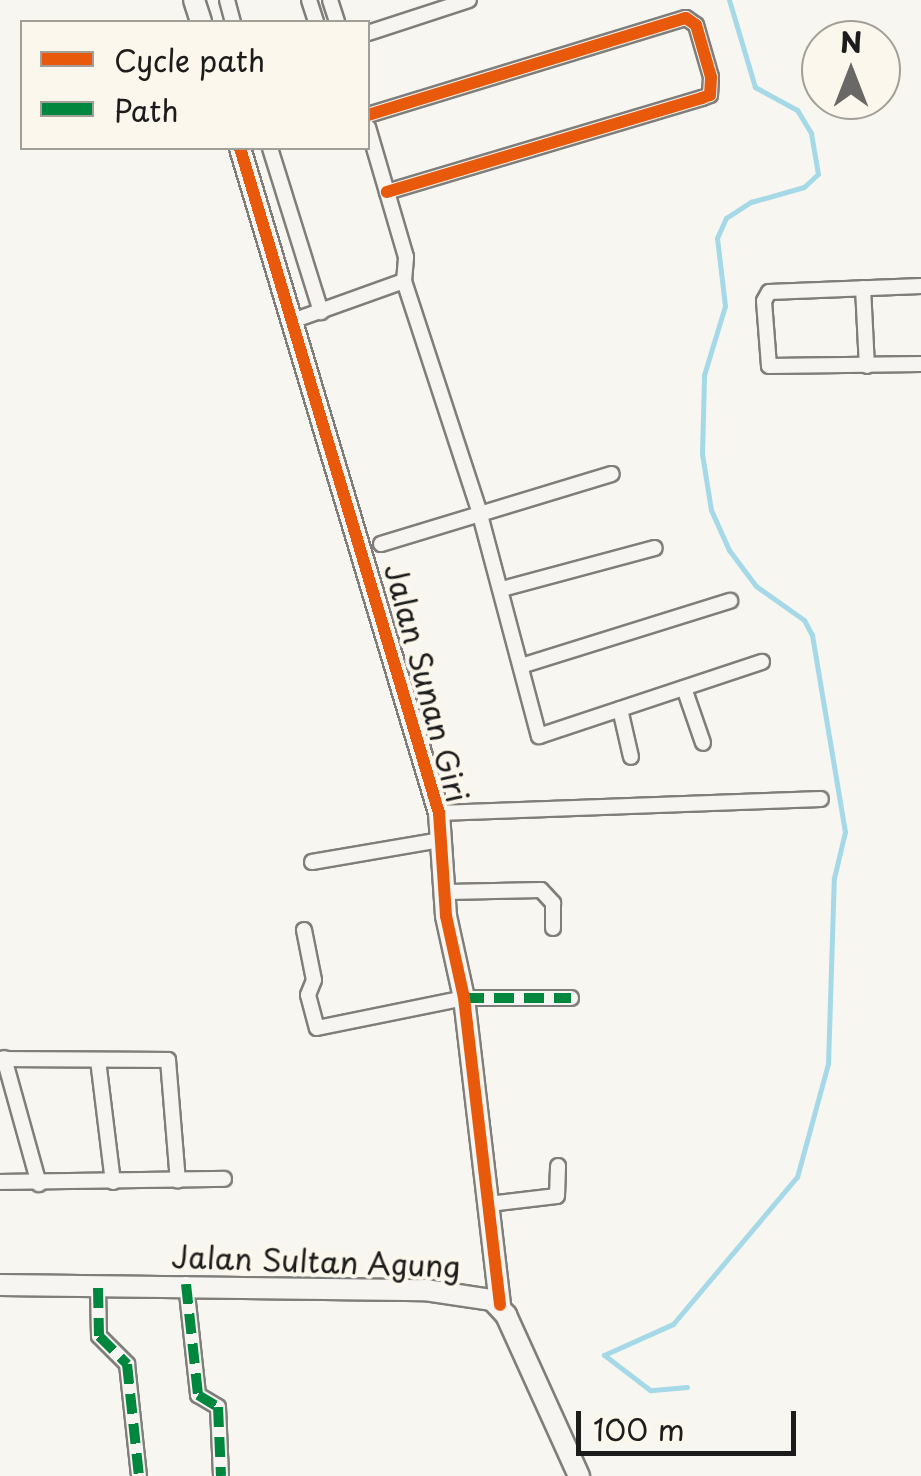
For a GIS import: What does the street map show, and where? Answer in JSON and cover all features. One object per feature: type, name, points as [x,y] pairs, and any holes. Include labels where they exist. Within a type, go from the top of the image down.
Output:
[{"type":"street","points":[[370,32],[469,0]]},
{"type":"street","points":[[370,114],[686,18],[696,26],[711,77],[710,95],[702,98],[386,192]]},
{"type":"street","points":[[370,134],[406,256],[404,280],[479,510],[524,665],[539,736],[762,662]]},
{"type":"street","name":"Jalan Sunan Giri","points":[[241,150],[295,320],[439,814],[448,892],[446,916],[464,998],[500,1305]]},
{"type":"street","points":[[271,150],[321,312]]},
{"type":"street","points":[[295,320],[404,280]]},
{"type":"street","points":[[921,286],[769,292],[764,302],[769,366],[784,370],[921,364]]},
{"type":"street","points":[[863,288],[868,366]]},
{"type":"street","points":[[382,544],[479,510],[612,474]]},
{"type":"street","points":[[502,588],[655,548]]},
{"type":"street","points":[[524,665],[730,601]]},
{"type":"street","points":[[684,688],[703,743]]},
{"type":"street","points":[[620,709],[631,757]]},
{"type":"street","points":[[439,814],[820,800]]},
{"type":"street","points":[[312,862],[442,840]]},
{"type":"street","points":[[448,892],[541,890],[552,903],[553,928]]},
{"type":"street","points":[[304,930],[314,980],[308,995],[317,1028],[464,998],[571,998]]},
{"type":"street","points":[[39,1184],[2,1058],[172,1064],[178,1181]]},
{"type":"street","points":[[98,1060],[113,1182]]},
{"type":"street","points":[[489,1204],[557,1196],[558,1166]]},
{"type":"street","points":[[0,1182],[224,1179]]},
{"type":"street","points":[[186,1284],[198,1396],[218,1407],[220,1476]]},
{"type":"street","name":"Jalan Sultan Agung","points":[[0,1285],[98,1288],[186,1284],[425,1290],[500,1305]]},
{"type":"street","points":[[98,1288],[99,1336],[127,1364],[139,1476]]},
{"type":"street","points":[[500,1305],[579,1476]]},
{"type":"waterway","points":[[687,1387],[650,1390],[604,1355],[673,1324],[797,1177],[828,1064],[834,878],[845,832],[812,635],[804,620],[756,586],[729,550],[711,510],[702,454],[704,375],[725,306],[717,238],[726,218],[751,202],[804,187],[818,174],[811,133],[797,110],[755,87],[729,0]]},
{"type":"marked path","points":[[464,998],[571,998]]},
{"type":"marked path","points":[[186,1284],[198,1395],[218,1407],[221,1476]]},
{"type":"marked path","points":[[98,1288],[99,1336],[127,1364],[139,1476]]},
{"type":"cycle path","points":[[370,114],[686,18],[696,25],[711,77],[710,95],[702,98],[387,192]]},
{"type":"cycle path","points":[[241,150],[439,813],[446,916],[464,998],[500,1305]]}]
